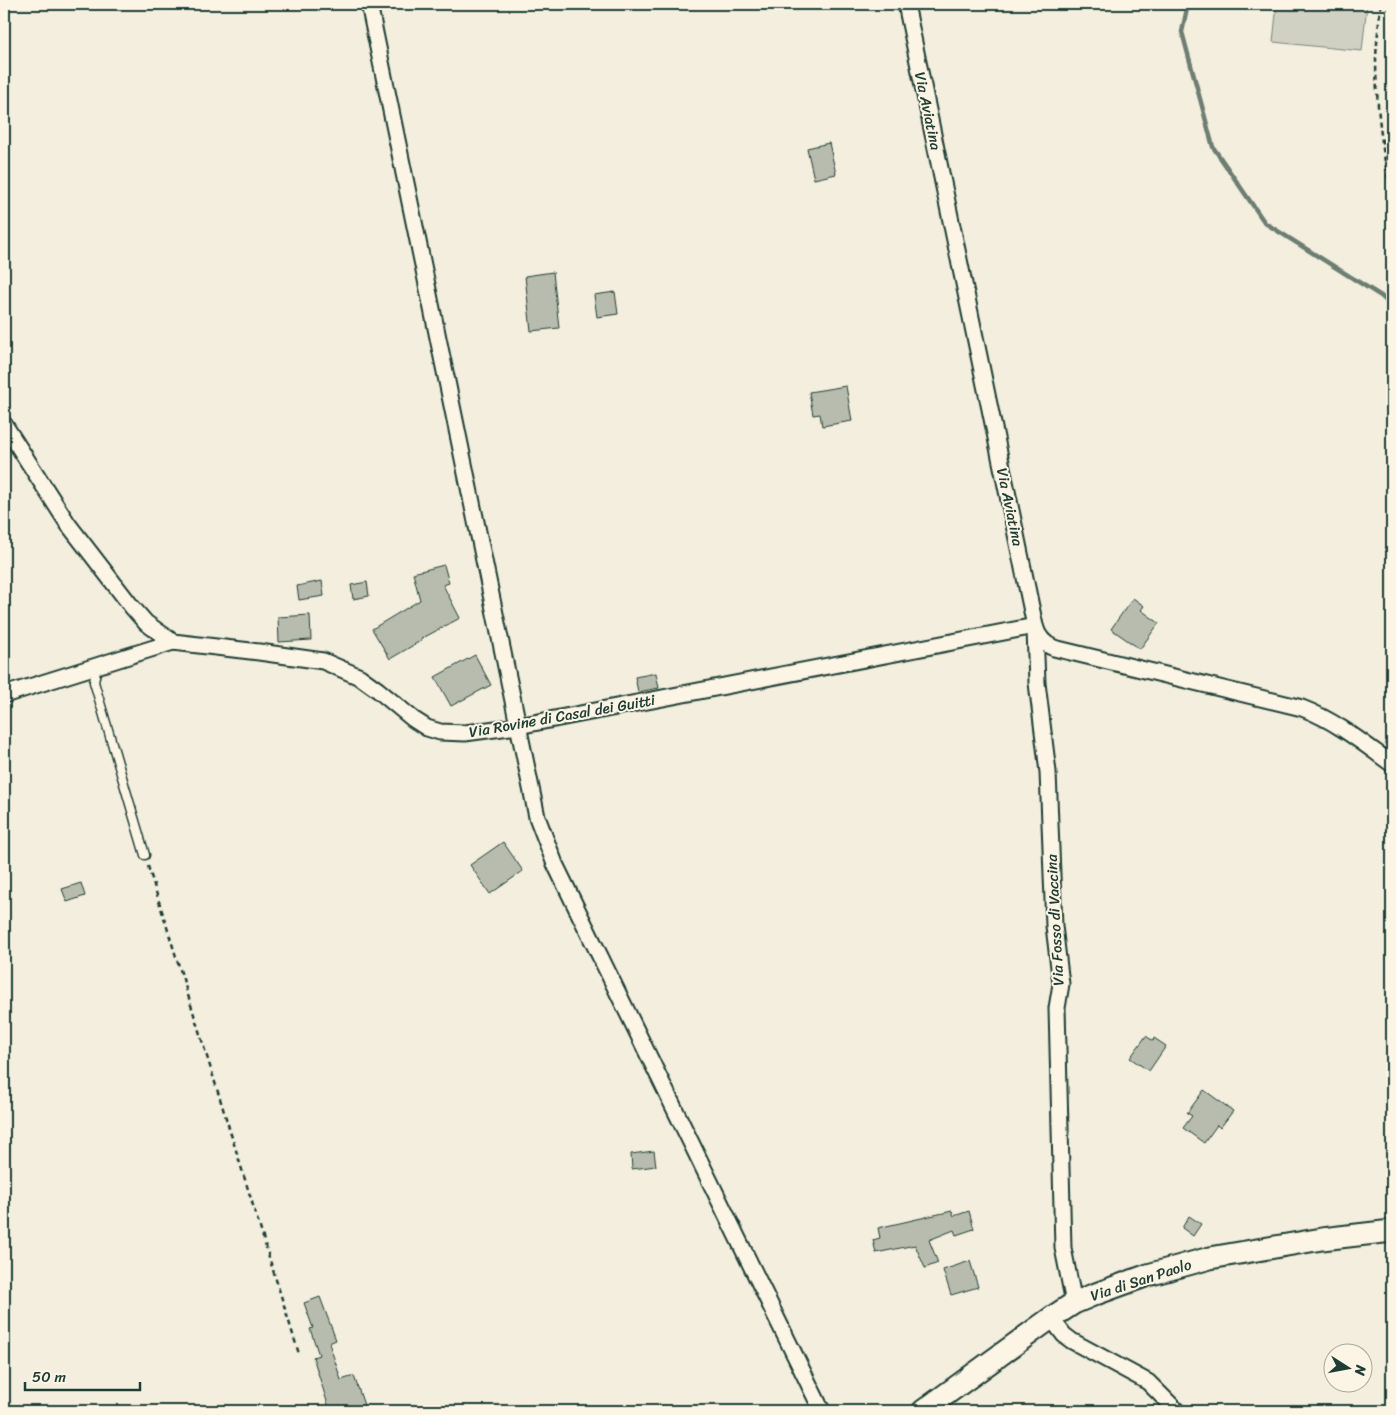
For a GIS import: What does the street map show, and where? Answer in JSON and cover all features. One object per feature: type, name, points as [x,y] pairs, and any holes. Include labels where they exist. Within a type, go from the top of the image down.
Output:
[{"type":"street","points":[[369,4],[535,808],[552,856],[822,1411]]},
{"type":"street","name":"Via Aviatina","points":[[906,4],[1035,626],[1042,641],[1054,648],[1296,706],[1316,713],[1340,726],[1392,764]]},
{"type":"street","name":"Via Rovine di Casal dei Guitti","points":[[4,424],[68,524],[146,623],[173,642],[323,661],[360,677],[414,720],[427,728],[440,732],[464,734],[518,726],[1035,626]]},
{"type":"street","name":"Via Fosso di Vaccina","points":[[1035,626],[1038,699],[1048,772],[1054,926],[1061,984],[1058,1008],[1064,1248],[1074,1303]]},
{"type":"street","points":[[4,695],[173,642]]},
{"type":"street","name":"Via di San Paolo","points":[[923,1411],[1074,1303],[1148,1275],[1194,1262],[1312,1240],[1392,1231]]},
{"type":"street","points":[[1051,1318],[1060,1331],[1072,1341],[1148,1382],[1177,1411]]},
{"type":"lane","points":[[97,666],[94,682],[145,855]]},
{"type":"path","points":[[1381,4],[1376,56],[1378,109],[1385,167],[1392,198]]},
{"type":"path","points":[[145,855],[299,1354]]},
{"type":"shaded area","points":[[1277,4],[1367,4],[1362,51],[1273,42]]},
{"type":"shaded area","points":[[1392,4],[1392,102],[1389,30]]},
{"type":"building","points":[[829,143],[836,174],[814,179],[807,148]]},
{"type":"building","points":[[553,272],[559,328],[531,331],[525,276]]},
{"type":"building","points":[[615,292],[618,314],[597,317],[594,295]]},
{"type":"building","points":[[846,386],[852,421],[822,426],[820,414],[813,415],[809,392]]},
{"type":"building","points":[[444,565],[449,583],[443,585],[460,618],[421,639],[390,659],[372,629],[420,600],[413,573]]},
{"type":"building","points":[[322,581],[324,596],[299,600],[297,586]]},
{"type":"building","points":[[367,582],[369,596],[353,599],[351,585]]},
{"type":"building","points":[[1133,598],[1144,606],[1141,610],[1159,623],[1140,649],[1111,629]]},
{"type":"building","points":[[310,615],[311,640],[279,642],[278,617]]},
{"type":"building","points":[[475,655],[491,685],[451,706],[435,677]]},
{"type":"building","points":[[656,673],[659,688],[638,692],[635,677]]},
{"type":"building","points":[[503,842],[523,871],[490,894],[470,865]]},
{"type":"building","points":[[81,883],[85,896],[67,902],[62,889]]},
{"type":"building","points":[[1146,1036],[1153,1041],[1154,1038],[1166,1046],[1149,1071],[1130,1058]]},
{"type":"building","points":[[1204,1090],[1233,1111],[1220,1128],[1217,1125],[1204,1143],[1183,1128],[1192,1116],[1187,1113]]},
{"type":"building","points":[[654,1151],[656,1166],[632,1169],[631,1154]]},
{"type":"building","points":[[952,1211],[954,1216],[969,1211],[974,1229],[956,1235],[954,1230],[929,1240],[938,1263],[925,1268],[915,1245],[876,1253],[873,1240],[880,1238],[878,1228]]},
{"type":"building","points":[[1189,1216],[1201,1224],[1193,1236],[1182,1228]]},
{"type":"building","points":[[970,1261],[978,1287],[951,1295],[943,1270]]},
{"type":"building","points":[[320,1297],[336,1340],[329,1343],[341,1380],[354,1376],[366,1411],[330,1411],[313,1357],[319,1355],[310,1329],[313,1328],[304,1303]]},
{"type":"waterway","points":[[1188,4],[1182,32],[1213,147],[1265,223],[1381,296],[1392,306]]}]
